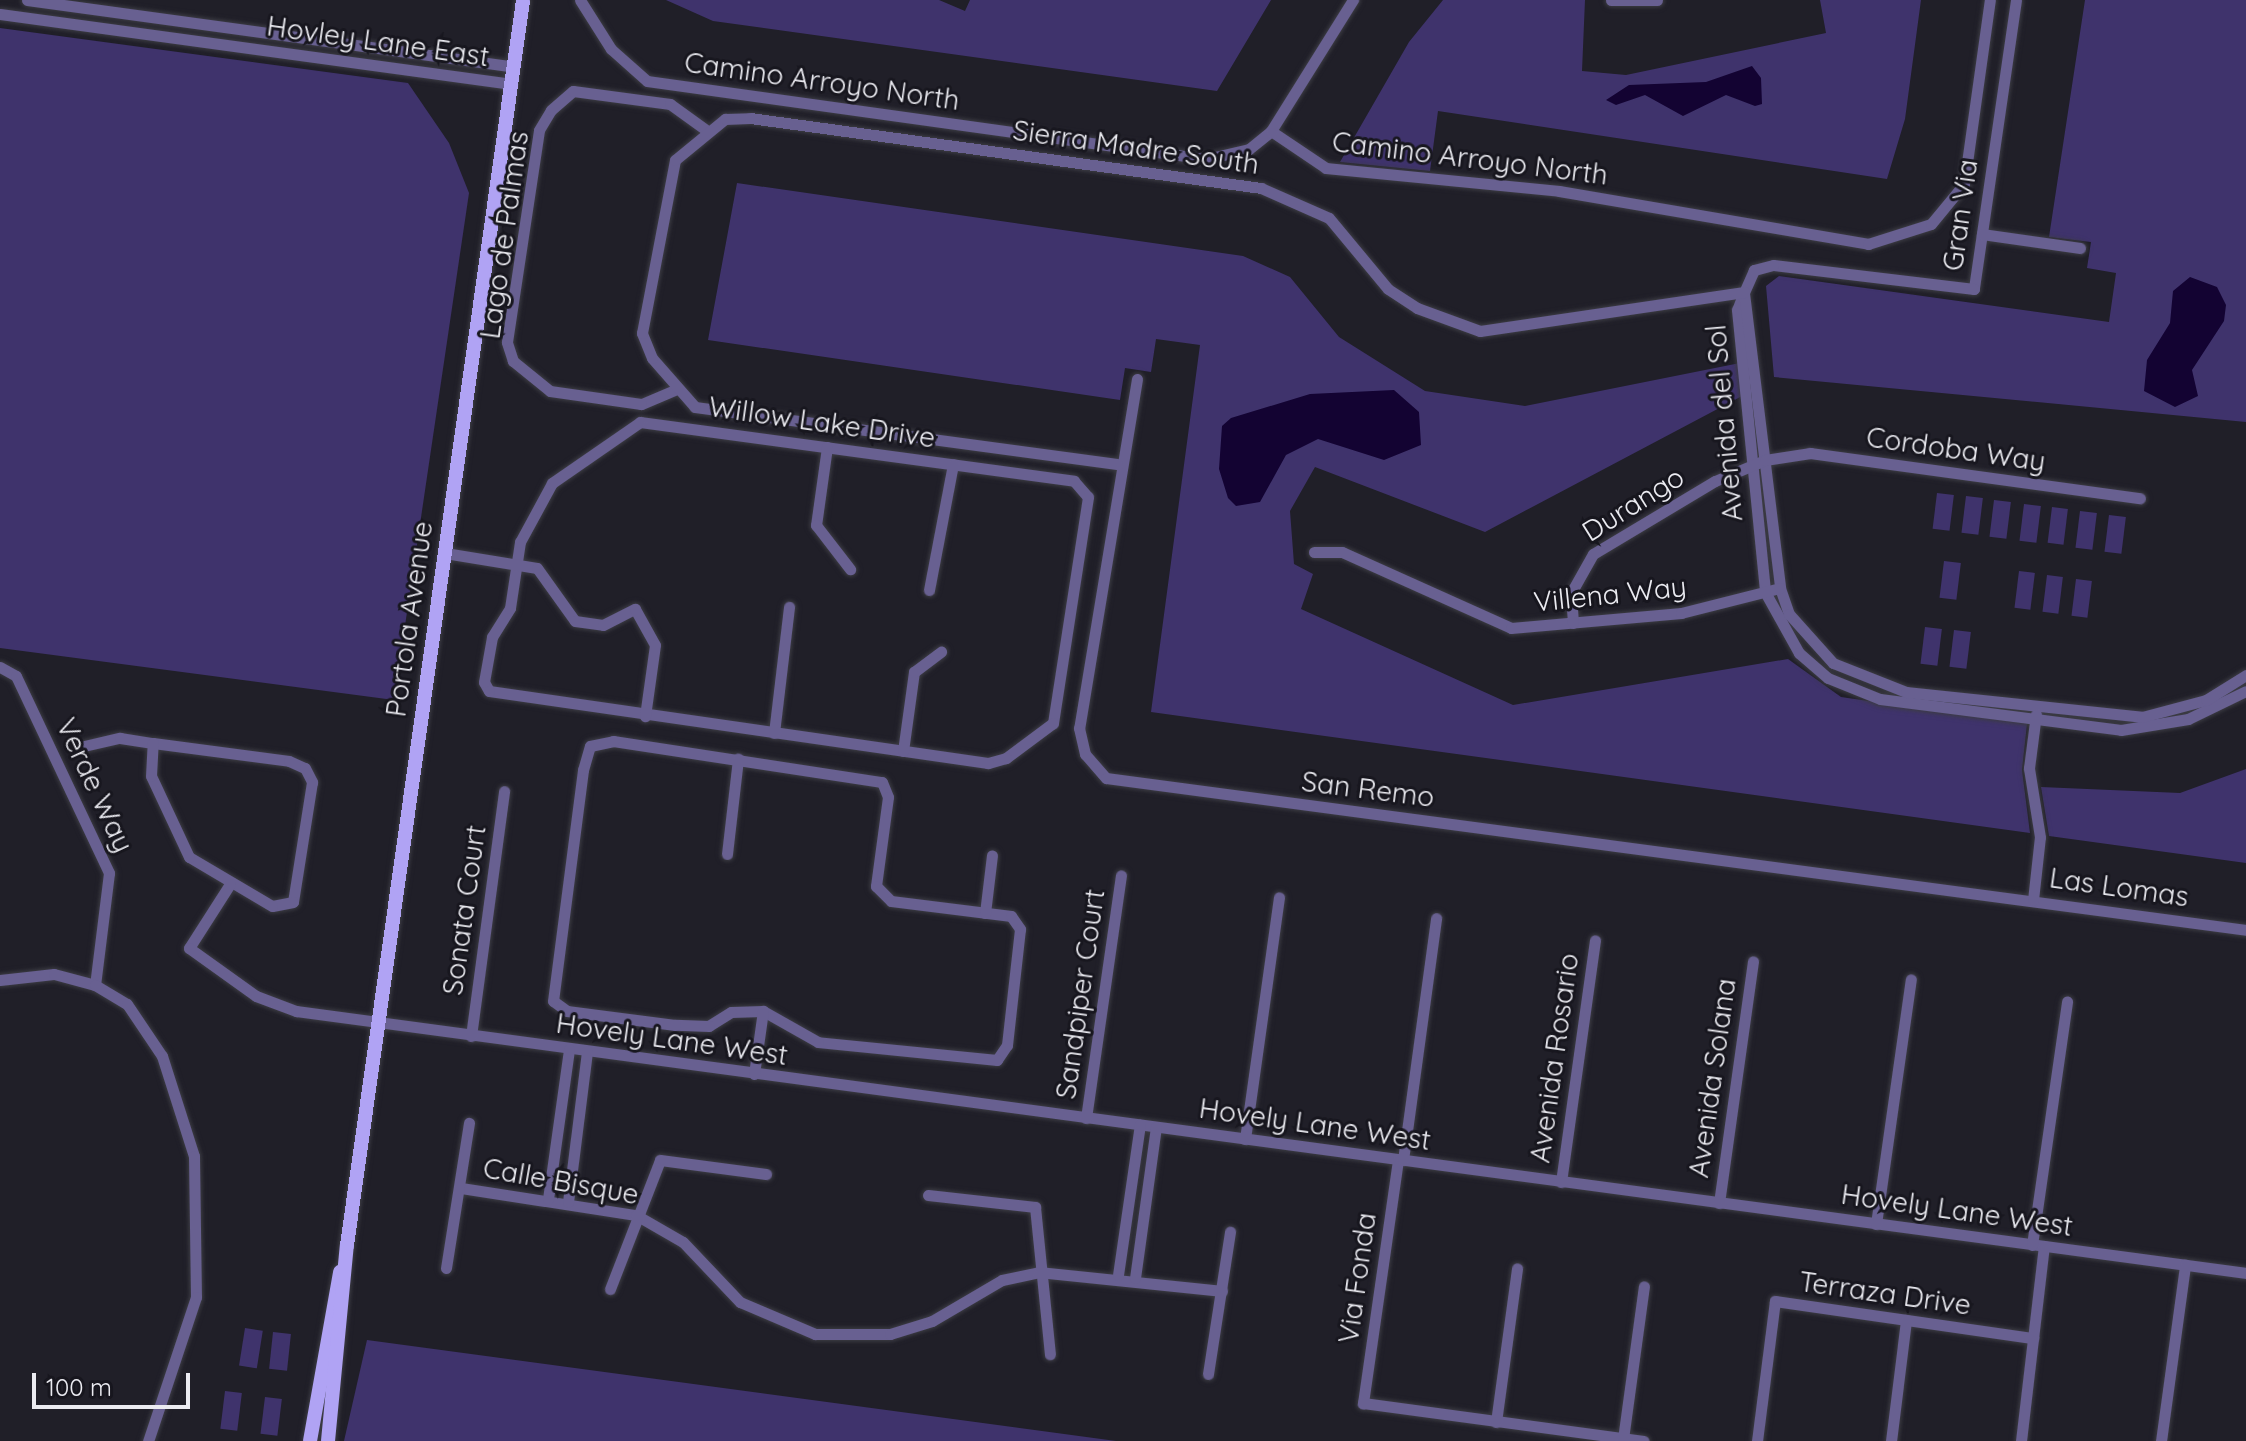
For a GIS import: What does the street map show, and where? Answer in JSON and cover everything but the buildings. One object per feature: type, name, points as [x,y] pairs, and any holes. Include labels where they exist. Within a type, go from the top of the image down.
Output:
[{"type":"main road","name":"Portola Avenue","points":[[310,1441],[347,1245],[523,0]]},
{"type":"main road","name":"Portola Avenue","points":[[328,1441],[344,1335],[347,1245]]},
{"type":"street","name":"Hovley Lane East","points":[[27,0],[514,67]]},
{"type":"street","name":"Camino Arroyo North","points":[[580,0],[611,49],[647,81],[1206,159],[1249,149],[1271,131],[1326,168],[1559,191],[1868,244],[1904,238],[1931,224],[1964,184],[1990,0]]},
{"type":"street","points":[[1271,131],[1353,0]]},
{"type":"street","points":[[1611,0],[1657,0]]},
{"type":"street","name":"Gran Via","points":[[1744,292],[1754,270],[1773,265],[1963,292],[1974,289],[2016,0]]},
{"type":"street","name":"Hovley Lane East","points":[[0,14],[512,84]]},
{"type":"street","points":[[101,28],[182,33],[190,21]]},
{"type":"street","name":"Lago de Palmas","points":[[677,389],[641,404],[550,391],[513,361],[507,342],[539,130],[573,91],[670,104],[706,130]]},
{"type":"street","name":"Sierra Madre South","points":[[677,389],[644,345],[665,182],[675,160],[706,130],[750,118],[1261,188],[1329,218],[1407,302],[1480,331],[1744,292]]},
{"type":"street","points":[[1982,234],[2080,248]]},
{"type":"street","name":"Avenida del Sol","points":[[1744,292],[1780,588],[1808,640],[1863,680],[2036,714],[2142,717],[2206,700],[2246,675]]},
{"type":"street","name":"Avenida del Sol","points":[[1744,292],[1737,310],[1765,592],[1799,653],[1828,678],[1880,699],[2154,727],[2246,691]]},
{"type":"street","name":"San Remo","points":[[1137,379],[1117,464],[1079,728],[1085,754],[1106,778],[2033,900]]},
{"type":"street","points":[[677,389],[695,407],[1117,464]]},
{"type":"street","name":"Willow Lake Drive","points":[[631,423],[953,464],[1074,481],[1088,497],[1058,711],[997,762],[645,716],[489,691],[485,666],[510,608],[517,563],[552,483],[631,423]]},
{"type":"street","points":[[827,447],[816,525],[850,569]]},
{"type":"street","name":"Cordoba Way","points":[[1765,460],[1810,453],[2140,498]]},
{"type":"street","name":"Durango","points":[[1573,623],[1577,570],[1593,554],[1765,460]]},
{"type":"street","points":[[929,590],[953,464]]},
{"type":"street","name":"Villena Way","points":[[1314,552],[1342,552],[1511,628],[1681,613],[1780,588]]},
{"type":"street","points":[[445,553],[537,568],[575,621],[603,625],[635,609],[655,645],[645,716]]},
{"type":"street","points":[[774,733],[789,607]]},
{"type":"street","points":[[903,751],[914,672],[941,652]]},
{"type":"street","name":"Verde Way","points":[[0,667],[16,676],[109,873],[95,985]]},
{"type":"street","name":"Las Lomas","points":[[2036,714],[2029,768],[2040,837],[2033,900],[2246,930]]},
{"type":"street","points":[[84,746],[101,738],[153,743],[305,768],[312,782],[296,895],[287,906],[230,884],[203,869],[176,838],[151,776],[153,743]]},
{"type":"street","points":[[613,741],[738,759],[882,782],[888,797],[876,886],[891,901],[1011,916],[1020,929],[1007,1045],[997,1060],[818,1042],[763,1011],[731,1012],[709,1026],[675,1025],[567,1011],[553,1001],[590,746],[613,741]]},
{"type":"street","points":[[727,854],[738,759]]},
{"type":"street","name":"Sonata Court","points":[[471,1036],[504,791]]},
{"type":"street","points":[[985,913],[992,855]]},
{"type":"street","name":"Sandpiper Court","points":[[1086,1118],[1121,876]]},
{"type":"street","name":"Hovely Lane West","points":[[230,884],[189,948],[256,996],[296,1011],[2246,1273]]},
{"type":"street","points":[[1245,1139],[1279,897]]},
{"type":"street","name":"Via Fonda","points":[[1436,918],[1363,1403],[1496,1422]]},
{"type":"street","name":"Avenida Rosario","points":[[1561,1182],[1595,940]]},
{"type":"street","name":"Avenida Solana","points":[[1719,1203],[1753,961]]},
{"type":"street","points":[[0,980],[54,974],[95,985],[127,1004],[157,1046],[194,1156],[196,1297],[148,1441]]},
{"type":"street","points":[[1876,1224],[1911,979]]},
{"type":"street","points":[[2021,1441],[2033,1338],[2038,1245],[2067,1002]]},
{"type":"street","points":[[754,1074],[763,1011]]},
{"type":"street","points":[[548,1199],[569,1049]]},
{"type":"street","points":[[568,1202],[587,1051]]},
{"type":"street","points":[[446,1268],[469,1123]]},
{"type":"street","points":[[1118,1275],[1140,1125]]},
{"type":"street","points":[[1135,1278],[1156,1127]]},
{"type":"street","points":[[555,1149],[575,1150]]},
{"type":"street","points":[[610,1289],[636,1215],[660,1160],[766,1174]]},
{"type":"street","name":"Calle Bisque","points":[[461,1188],[568,1202],[636,1215],[683,1242],[740,1302],[815,1334],[890,1334],[932,1321],[1002,1280],[1039,1272],[1118,1275],[1222,1291]]},
{"type":"street","points":[[928,1195],[1035,1207],[1039,1272],[1051,1319],[1050,1354]]},
{"type":"street","points":[[1125,1224],[1143,1226]]},
{"type":"street","points":[[1208,1374],[1230,1232]]},
{"type":"street","points":[[2161,1441],[2185,1265]]},
{"type":"street","points":[[1517,1268],[1496,1422],[1643,1441]]},
{"type":"street","points":[[1623,1439],[1644,1286]]},
{"type":"street","name":"Terraza Drive","points":[[1757,1441],[1775,1301],[2033,1338]]},
{"type":"street","points":[[1891,1441],[1906,1320]]},
{"type":"shaded area","points":[[666,0],[939,0],[965,11],[970,0],[1271,0],[1217,91],[713,21]]},
{"type":"shaded area","points":[[1443,0],[1585,0],[1582,71],[1626,75],[1826,33],[1820,0],[1921,0],[1905,119],[1887,179],[1438,111],[1430,171],[1340,162],[1409,42]]},
{"type":"shaded area","points":[[2085,0],[2246,0],[2246,422],[1774,377],[1766,286],[1779,276],[2109,322],[2116,273],[2087,268],[2091,242],[2049,237]]},
{"type":"shaded area","points":[[0,28],[408,83],[449,143],[469,193],[394,700],[0,648]]},
{"type":"shaded area","points":[[1752,66],[1761,78],[1762,104],[1755,106],[1726,95],[1683,116],[1645,95],[1616,105],[1606,100],[1629,85],[1706,82]]},
{"type":"shaded area","points":[[737,183],[1243,256],[1290,277],[1339,337],[1425,391],[1525,406],[1740,363],[1744,395],[1485,532],[1315,467],[1290,511],[1294,564],[1313,574],[1301,609],[1513,705],[1788,659],[1841,697],[2027,724],[2022,770],[2030,833],[1151,712],[1200,345],[1156,339],[1151,372],[1125,368],[1120,400],[708,340]]},
{"type":"shaded area","points":[[2190,277],[2217,287],[2226,305],[2224,321],[2192,370],[2198,396],[2175,407],[2144,391],[2147,360],[2170,323],[2173,291]]},
{"type":"shaded area","points":[[1394,390],[1419,412],[1421,445],[1384,460],[1318,439],[1286,455],[1260,502],[1236,506],[1228,498],[1219,469],[1222,426],[1231,418],[1310,394]]},
{"type":"shaded area","points":[[1937,493],[1954,495],[1949,531],[1933,529]]},
{"type":"shaded area","points":[[1966,496],[1983,498],[1978,535],[1961,533]]},
{"type":"shaded area","points":[[1994,500],[2011,502],[2006,539],[1989,537]]},
{"type":"shaded area","points":[[2024,504],[2041,506],[2036,543],[2019,541]]},
{"type":"shaded area","points":[[2052,507],[2068,509],[2063,545],[2048,543]]},
{"type":"shaded area","points":[[2080,511],[2097,513],[2092,550],[2075,548]]},
{"type":"shaded area","points":[[2109,515],[2126,517],[2121,554],[2104,552]]},
{"type":"shaded area","points":[[1944,561],[1961,563],[1956,600],[1939,598]]},
{"type":"shaded area","points":[[2019,571],[2035,573],[2030,610],[2014,608]]},
{"type":"shaded area","points":[[2047,575],[2063,577],[2058,614],[2042,612]]},
{"type":"shaded area","points":[[2076,579],[2092,581],[2087,618],[2071,616]]},
{"type":"shaded area","points":[[1925,627],[1942,629],[1937,666],[1920,664]]},
{"type":"shaded area","points":[[1954,630],[1971,632],[1966,669],[1949,667]]},
{"type":"shaded area","points":[[2246,769],[2246,863],[2049,836],[2041,787],[2180,793]]},
{"type":"shaded area","points":[[245,1328],[263,1331],[257,1368],[239,1366]]},
{"type":"shaded area","points":[[273,1332],[291,1334],[287,1371],[269,1369]]},
{"type":"shaded area","points":[[367,1340],[1116,1441],[344,1441]]},
{"type":"shaded area","points":[[225,1391],[242,1393],[237,1431],[220,1429]]},
{"type":"shaded area","points":[[265,1397],[282,1399],[277,1436],[260,1434]]}]
